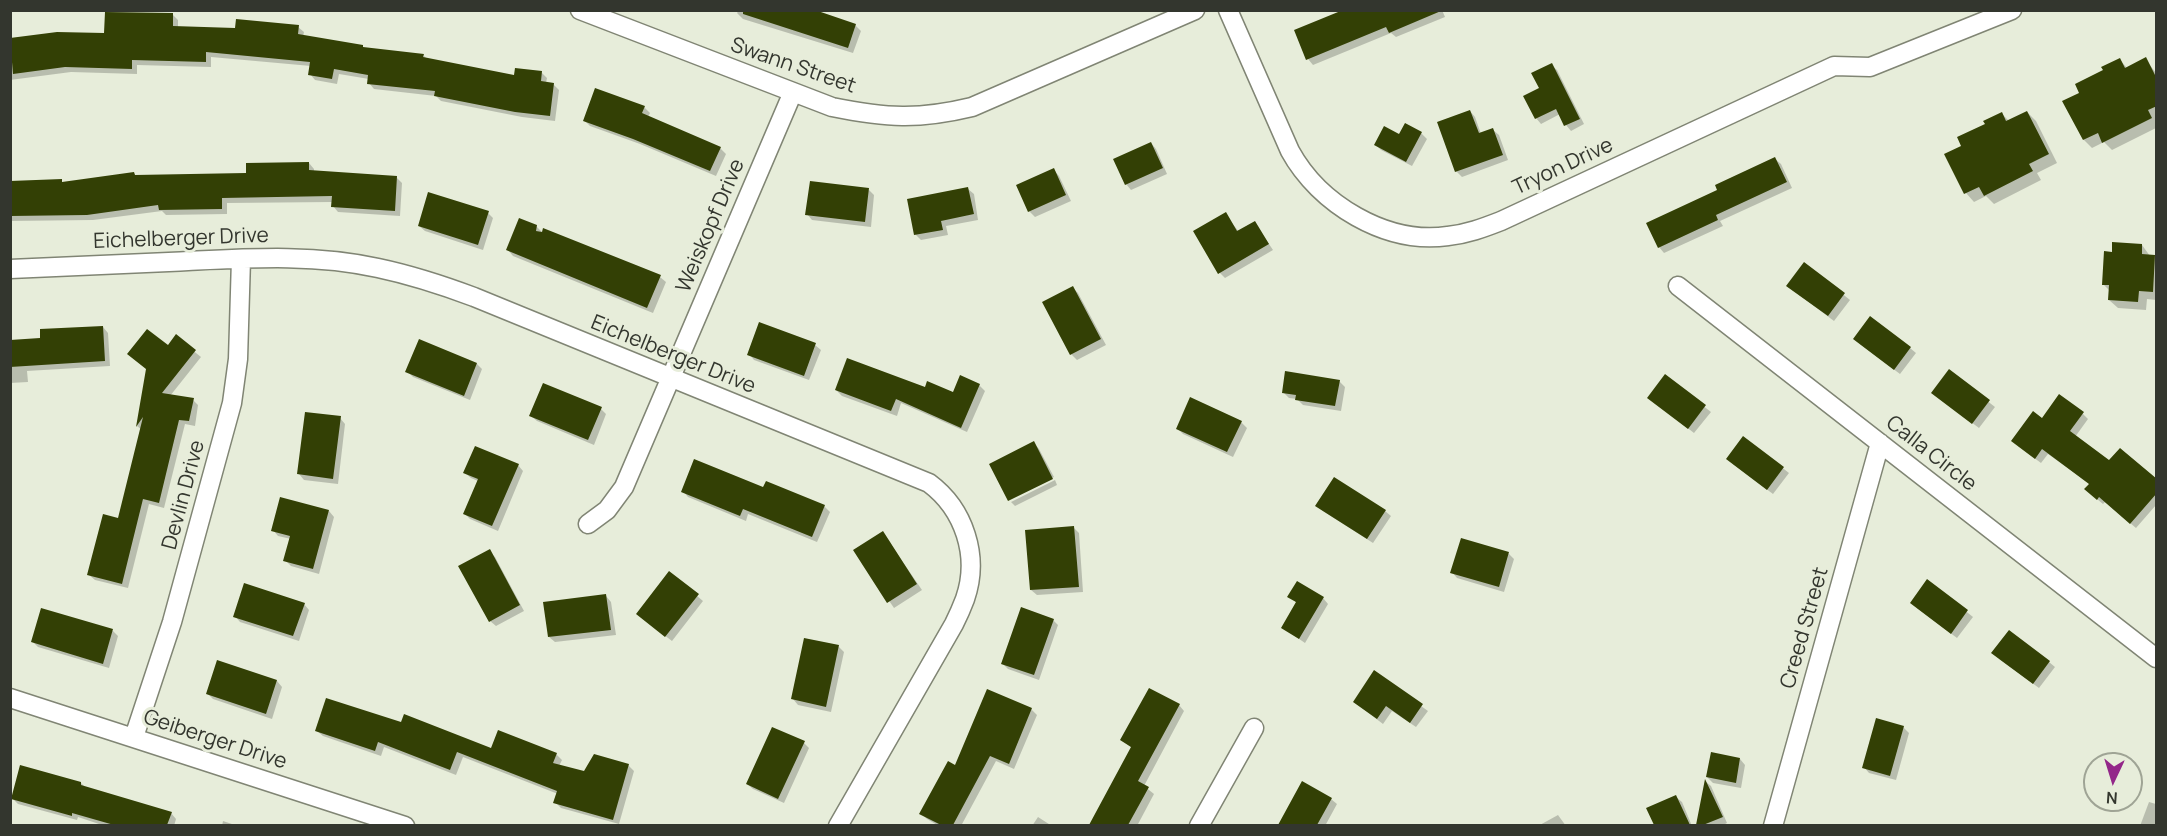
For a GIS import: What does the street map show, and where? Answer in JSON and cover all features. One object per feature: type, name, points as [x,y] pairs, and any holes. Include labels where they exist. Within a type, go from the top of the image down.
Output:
[{"type":"street","name":"Swann Street","points":[[580,10],[832,107],[873,116],[901,118],[944,114],[972,107],[1195,10]]},
{"type":"street","name":"Tryon Drive","points":[[1228,10],[1290,151],[1297,164],[1315,186],[1362,220],[1389,231],[1417,236],[1446,237],[1474,232],[1501,221],[1834,66],[1870,67],[2012,10]]},
{"type":"street","name":"Weiskopf Drive","points":[[588,524],[607,510],[624,487],[793,92]]},
{"type":"street","name":"Eichelberger Drive","points":[[10,269],[292,258],[377,267],[433,282],[929,483],[950,502],[964,527],[968,541],[970,570],[965,598],[954,624],[845,823]]},
{"type":"street","name":"Devlin Drive","points":[[134,737],[172,622],[232,403],[238,359],[241,259]]},
{"type":"street","name":"Calla Circle","points":[[1678,286],[2157,658]]},
{"type":"street","name":"Creed Street","points":[[1773,825],[1880,443]]},
{"type":"street","name":"Geiberger Drive","points":[[10,698],[405,825]]},
{"type":"street","points":[[1199,825],[1254,728]]},
{"type":"building","points":[[743,10],[815,10],[856,24],[848,48],[743,14]]},
{"type":"building","points":[[1343,10],[1441,11],[1389,33],[1386,27],[1306,60],[1294,30]]},
{"type":"building","points":[[105,12],[173,13],[173,26],[235,28],[236,19],[299,25],[298,34],[363,45],[363,47],[424,54],[423,57],[514,75],[515,68],[542,71],[541,81],[554,83],[550,116],[515,112],[434,96],[435,91],[367,84],[368,75],[334,69],[332,79],[308,75],[310,62],[206,52],[206,62],[132,60],[132,69],[65,67],[13,74],[10,38],[57,32],[104,33]]},
{"type":"building","points":[[2146,57],[2157,79],[2157,106],[2148,110],[2152,118],[2102,143],[2098,133],[2083,140],[2062,101],[2079,93],[2075,84],[2103,70],[2101,67],[2120,58],[2125,68]]},
{"type":"building","points":[[1552,63],[1580,119],[1564,126],[1556,109],[1535,119],[1523,96],[1539,88],[1531,73]]},
{"type":"building","points":[[595,88],[645,106],[642,113],[721,147],[710,171],[583,121]]},
{"type":"building","points":[[1470,110],[1479,133],[1493,128],[1503,155],[1455,172],[1437,122]]},
{"type":"building","points":[[2027,111],[2049,154],[2029,164],[2033,171],[1984,196],[1979,187],[1964,194],[1944,154],[1961,146],[1957,137],[1985,124],[1983,121],[2002,112],[2006,121]]},
{"type":"building","points":[[1405,123],[1422,132],[1406,162],[1374,145],[1384,126],[1399,134]]},
{"type":"building","points":[[1151,142],[1163,168],[1125,185],[1113,159]]},
{"type":"building","points":[[1775,157],[1787,182],[1716,215],[1718,220],[1658,248],[1646,223],[1717,190],[1715,185]]},
{"type":"building","points":[[309,162],[309,170],[397,176],[395,211],[331,207],[332,196],[222,198],[222,209],[159,210],[158,205],[87,215],[10,216],[10,181],[62,179],[62,182],[134,172],[135,175],[246,173],[246,163]]},
{"type":"building","points":[[1054,168],[1066,195],[1028,212],[1016,185]]},
{"type":"building","points":[[810,181],[869,188],[865,222],[805,215]]},
{"type":"building","points":[[968,187],[974,214],[941,221],[943,230],[914,235],[907,199]]},
{"type":"building","points":[[428,192],[489,211],[478,245],[418,226]]},
{"type":"building","points":[[1226,212],[1237,231],[1255,221],[1269,244],[1218,274],[1193,231]]},
{"type":"building","points":[[519,218],[537,225],[536,231],[542,232],[543,228],[661,275],[647,308],[506,250]]},
{"type":"building","points":[[2112,242],[2142,244],[2142,254],[2155,255],[2153,292],[2139,291],[2138,302],[2108,300],[2109,285],[2102,285],[2104,251],[2112,252]]},
{"type":"building","points":[[1804,262],[1845,293],[1828,316],[1786,286]]},
{"type":"building","points":[[1073,286],[1101,339],[1070,355],[1042,302]]},
{"type":"building","points":[[1870,316],[1911,347],[1894,370],[1853,339]]},
{"type":"building","points":[[759,322],[816,343],[804,376],[747,355]]},
{"type":"building","points":[[103,326],[105,361],[10,367],[10,340],[40,338],[40,329]]},
{"type":"building","points":[[147,329],[168,345],[176,334],[196,350],[162,393],[194,398],[189,421],[179,420],[159,503],[143,499],[122,584],[87,575],[103,514],[118,518],[143,417],[136,427],[146,369],[127,354]]},
{"type":"building","points":[[419,339],[477,363],[464,396],[405,372]]},
{"type":"building","points":[[847,358],[925,387],[927,381],[953,392],[960,375],[980,384],[961,428],[896,399],[891,411],[835,390]]},
{"type":"building","points":[[1949,369],[1990,400],[1972,424],[1931,393]]},
{"type":"building","points":[[1285,371],[1340,380],[1335,406],[1295,400],[1296,395],[1282,393]]},
{"type":"building","points":[[1665,374],[1706,405],[1688,429],[1647,398]]},
{"type":"building","points":[[543,383],[602,407],[588,440],[529,416]]},
{"type":"building","points":[[2059,394],[2084,412],[2070,431],[2109,460],[2120,448],[2157,479],[2157,493],[2130,524],[2099,497],[2097,500],[2084,489],[2089,484],[2042,449],[2035,459],[2011,441],[2033,411],[2042,418]]},
{"type":"building","points":[[1190,397],[1242,421],[1227,452],[1176,429]]},
{"type":"building","points":[[305,412],[341,416],[333,479],[297,474]]},
{"type":"building","points":[[1743,436],[1784,467],[1767,490],[1726,459]]},
{"type":"building","points":[[1034,441],[1053,479],[1008,501],[989,464]]},
{"type":"building","points":[[475,446],[519,464],[492,526],[463,514],[478,479],[463,473]]},
{"type":"building","points":[[694,459],[763,487],[766,481],[825,505],[812,537],[743,509],[740,516],[681,492]]},
{"type":"building","points":[[1334,477],[1386,510],[1367,539],[1315,506]]},
{"type":"building","points":[[280,497],[329,510],[313,569],[283,561],[290,536],[271,531]]},
{"type":"building","points":[[1074,526],[1079,587],[1030,590],[1025,530]]},
{"type":"building","points":[[883,531],[917,584],[887,603],[853,550]]},
{"type":"building","points":[[1461,538],[1509,552],[1499,587],[1450,573]]},
{"type":"building","points":[[490,549],[520,605],[489,622],[458,566]]},
{"type":"building","points":[[669,571],[699,594],[665,637],[636,614]]},
{"type":"building","points":[[1927,579],[1968,610],[1951,634],[1910,603]]},
{"type":"building","points":[[1297,581],[1324,597],[1299,639],[1281,628],[1296,602],[1287,597]]},
{"type":"building","points":[[244,583],[305,603],[293,636],[233,617]]},
{"type":"building","points":[[606,594],[611,630],[548,637],[543,602]]},
{"type":"building","points":[[1021,607],[1054,619],[1034,675],[1001,664]]},
{"type":"building","points":[[41,608],[113,629],[103,664],[31,642]]},
{"type":"building","points":[[2009,630],[2050,661],[2033,684],[1991,653]]},
{"type":"building","points":[[804,638],[839,645],[826,707],[791,699]]},
{"type":"building","points":[[217,660],[277,680],[266,714],[206,694]]},
{"type":"building","points":[[1374,670],[1423,704],[1410,723],[1386,706],[1377,719],[1353,702]]},
{"type":"building","points":[[1149,688],[1180,704],[1138,781],[1149,787],[1128,825],[1089,825],[1131,747],[1120,740]]},
{"type":"building","points":[[987,689],[1032,708],[1009,764],[990,756],[953,825],[941,825],[919,814],[948,761],[955,765]]},
{"type":"building","points":[[326,698],[401,722],[404,714],[491,748],[498,730],[557,753],[553,763],[584,771],[594,754],[629,764],[613,820],[553,803],[557,791],[457,752],[450,770],[378,742],[375,751],[315,731]]},
{"type":"building","points":[[1876,718],[1904,726],[1890,776],[1862,768]]},
{"type":"building","points":[[772,727],[805,741],[778,799],[746,784]]},
{"type":"building","points":[[1711,752],[1740,758],[1736,783],[1706,777]]},
{"type":"building","points":[[20,765],[172,812],[167,825],[114,825],[11,799]]},
{"type":"building","points":[[1705,779],[1723,817],[1703,825],[1696,825]]},
{"type":"building","points":[[1302,781],[1332,798],[1317,825],[1278,825]]},
{"type":"building","points":[[1676,795],[1690,825],[1654,825],[1646,808]]}]
